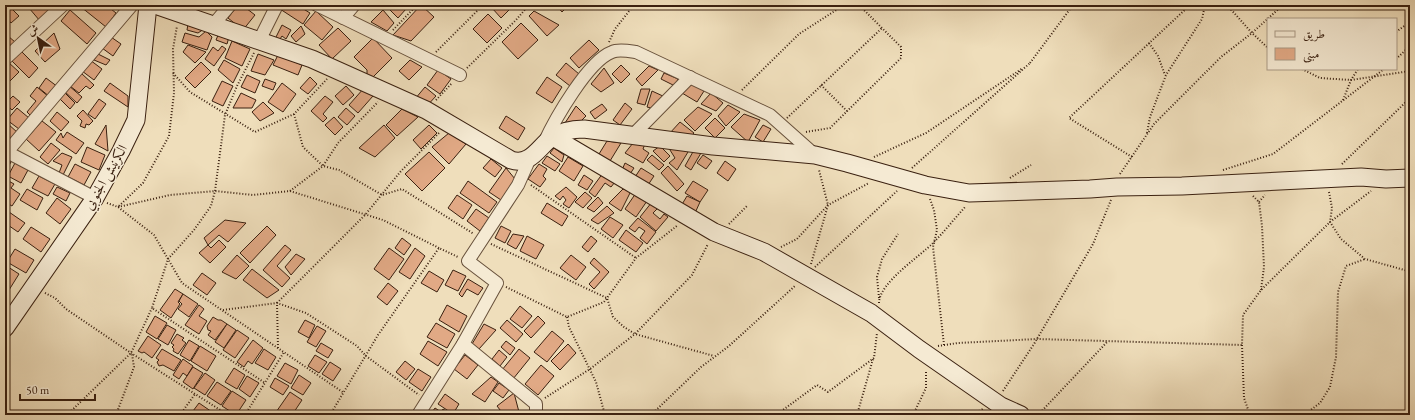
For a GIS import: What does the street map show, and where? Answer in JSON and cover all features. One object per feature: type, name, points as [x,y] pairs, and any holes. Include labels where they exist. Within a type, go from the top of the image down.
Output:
[{"type":"street","points":[[5,59],[63,5]]},
{"type":"street","points":[[95,198],[6,152],[132,5]]},
{"type":"street","name":"الكرنيش الجنوبي","points":[[5,328],[95,198],[136,120],[148,5]]},
{"type":"street","points":[[155,5],[312,59],[336,69],[426,110],[510,160],[521,162],[530,158],[548,141],[568,130],[584,128],[713,146],[815,155],[925,185],[983,194],[1361,177],[1386,179],[1410,178]]},
{"type":"street","points":[[213,25],[230,5]]},
{"type":"street","points":[[259,41],[277,5]]},
{"type":"street","points":[[317,5],[460,75]]},
{"type":"street","points":[[343,18],[354,5]]},
{"type":"street","points":[[548,141],[567,100],[600,58],[613,51],[636,52],[770,115],[815,155]]},
{"type":"street","points":[[633,135],[690,77]]},
{"type":"street","points":[[548,141],[688,216],[714,232],[767,254],[871,313],[923,352],[1001,406],[1021,415]]},
{"type":"street","points":[[418,415],[463,344],[497,283],[468,262],[518,186],[530,158]]},
{"type":"street","points":[[463,344],[536,410]]},
{"type":"path","points":[[385,38],[417,5]]},
{"type":"path","points":[[428,60],[483,5]]},
{"type":"path","points":[[426,110],[516,20],[529,5]]},
{"type":"path","points":[[600,58],[615,29],[634,5]]},
{"type":"path","points":[[734,98],[799,34],[844,5]]},
{"type":"path","points":[[792,134],[830,128],[848,112],[901,58],[901,47],[860,5]]},
{"type":"path","points":[[868,159],[926,133],[1030,63],[1073,5]]},
{"type":"path","points":[[1132,156],[1069,118],[1190,5]]},
{"type":"path","points":[[1146,135],[1150,117],[1166,76],[1202,19],[1205,5]]},
{"type":"path","points":[[1227,5],[1252,34],[1267,47]]},
{"type":"path","points":[[118,207],[144,183],[169,136],[174,94],[173,49],[179,13]]},
{"type":"path","points":[[1397,31],[1410,22]]},
{"type":"path","points":[[780,124],[882,28]]},
{"type":"path","points":[[67,415],[132,353],[152,308],[168,259],[194,230],[211,206],[215,191],[225,115],[237,86],[259,41]]},
{"type":"path","points":[[1149,43],[1158,56],[1166,76]]},
{"type":"path","points":[[1397,58],[1410,46]]},
{"type":"path","points":[[173,73],[190,92],[225,115],[255,132],[294,114],[336,69]]},
{"type":"path","points":[[1304,70],[1320,78],[1351,80],[1410,71]]},
{"type":"path","points":[[1343,100],[1351,80],[1357,70]]},
{"type":"path","points":[[1218,172],[1273,154],[1383,70]]},
{"type":"path","points":[[821,86],[848,112]]},
{"type":"path","points":[[290,191],[323,166],[338,143],[388,93]]},
{"type":"path","points":[[1408,271],[1365,259],[1341,239],[1330,222],[1332,208],[1327,179],[1410,98]]},
{"type":"path","points":[[294,114],[303,147],[323,166],[339,170],[382,195],[402,189],[482,240],[607,298],[613,316],[624,327],[636,334],[715,357]]},
{"type":"path","points":[[278,348],[277,303],[365,215],[401,171],[449,123]]},
{"type":"path","points":[[651,415],[701,367],[729,346],[805,276],[810,268],[828,205],[815,155]]},
{"type":"path","points":[[1004,181],[1031,165]]},
{"type":"path","points":[[767,254],[797,239],[828,205],[885,174]]},
{"type":"path","points":[[1250,415],[1244,398],[1242,345],[1243,315],[1261,290],[1330,222],[1386,179]]},
{"type":"path","points":[[1242,183],[1259,202],[1264,267],[1261,290]]},
{"type":"path","points":[[531,185],[636,258]]},
{"type":"path","points":[[925,185],[934,210],[937,230],[933,247],[944,345]]},
{"type":"path","points":[[118,207],[170,195],[215,191],[252,195],[290,191],[383,220],[468,262]]},
{"type":"path","points":[[879,298],[892,278],[934,241],[969,203],[983,194]]},
{"type":"path","points":[[95,198],[118,207],[154,235],[182,283],[344,393]]},
{"type":"path","points":[[536,410],[636,334],[692,275],[714,232],[728,225],[748,205]]},
{"type":"path","points":[[497,283],[567,317],[604,302],[636,258],[688,216]]},
{"type":"path","points":[[857,415],[874,358],[880,319],[877,277],[882,259],[898,234]]},
{"type":"path","points":[[330,415],[378,335],[439,248]]},
{"type":"path","points":[[1304,415],[1320,403],[1330,387],[1336,356],[1338,292],[1346,266],[1365,259]]},
{"type":"path","points":[[33,287],[55,298],[66,309],[228,415]]},
{"type":"path","points":[[221,310],[277,303],[306,313],[357,346],[366,356],[427,401]]},
{"type":"path","points":[[152,308],[265,383]]},
{"type":"path","points":[[567,317],[568,327],[596,382],[605,415]]},
{"type":"path","points":[[913,415],[926,388],[923,352],[944,345],[1037,339],[1242,345]]},
{"type":"path","points":[[1038,415],[1108,341]]},
{"type":"path","points":[[245,415],[284,352]]},
{"type":"path","points":[[116,415],[134,367],[132,353]]},
{"type":"path","points":[[776,415],[817,385],[828,392],[874,358]]},
{"type":"path","points":[[180,415],[195,394]]},
{"type":"building","points":[[32,5],[46,5],[51,11],[40,21],[29,8]]},
{"type":"building","points":[[82,5],[106,5],[116,13],[106,27],[81,7]]},
{"type":"building","points":[[238,5],[242,5],[255,15],[243,30],[228,18]]},
{"type":"building","points":[[282,5],[297,5],[310,13],[303,24],[280,9]]},
{"type":"building","points":[[389,5],[402,5],[406,9],[398,18],[387,7]]},
{"type":"building","points":[[421,5],[434,17],[411,41],[393,35]]},
{"type":"building","points":[[495,5],[514,5],[501,18],[492,8]]},
{"type":"building","points":[[556,5],[569,5],[562,12]]},
{"type":"building","points":[[10,7],[19,16],[11,23],[5,16],[5,11]]},
{"type":"building","points":[[70,10],[96,33],[87,44],[61,21]]},
{"type":"building","points":[[383,10],[394,23],[387,31],[371,22]]},
{"type":"building","points":[[316,11],[333,27],[322,40],[304,25]]},
{"type":"building","points":[[534,11],[559,25],[547,36],[529,16]]},
{"type":"building","points":[[488,14],[502,28],[487,43],[473,29]]},
{"type":"building","points":[[521,23],[538,40],[518,59],[502,42]]},
{"type":"building","points":[[188,24],[204,29],[198,33],[187,30]]},
{"type":"building","points":[[282,25],[291,30],[286,39],[282,36],[278,42],[275,39]]},
{"type":"building","points":[[301,26],[305,34],[296,42],[291,36]]},
{"type":"building","points":[[338,28],[351,41],[332,59],[319,45]]},
{"type":"building","points":[[206,31],[212,37],[207,50],[182,42],[185,33],[199,37]]},
{"type":"building","points":[[54,33],[60,49],[45,62],[35,51]]},
{"type":"building","points":[[219,33],[229,37],[227,44],[216,40]]},
{"type":"building","points":[[8,36],[15,42],[5,53],[5,39]]},
{"type":"building","points":[[111,37],[121,44],[113,56],[102,48]]},
{"type":"building","points":[[373,38],[392,58],[371,79],[367,75],[367,70],[354,57]]},
{"type":"building","points":[[589,40],[599,50],[579,68],[570,58]]},
{"type":"building","points":[[232,41],[250,49],[242,66],[225,58]]},
{"type":"building","points":[[188,45],[206,52],[195,63],[183,52]]},
{"type":"building","points":[[222,46],[226,49],[214,66],[205,59],[213,47],[218,51]]},
{"type":"building","points":[[21,51],[38,68],[29,78],[12,61]]},
{"type":"building","points":[[98,54],[110,60],[106,65],[94,60]]},
{"type":"building","points":[[258,54],[274,60],[265,75],[251,71]]},
{"type":"building","points":[[278,55],[302,65],[298,75],[273,65]]},
{"type":"building","points":[[90,60],[102,69],[94,80],[82,71]]},
{"type":"building","points":[[224,60],[240,69],[233,83],[218,70]]},
{"type":"building","points":[[410,60],[422,67],[409,80],[399,71]]},
{"type":"building","points":[[8,62],[19,72],[5,86],[5,66]]},
{"type":"building","points":[[201,62],[211,72],[195,88],[185,78]]},
{"type":"building","points":[[566,63],[579,74],[570,86],[556,75]]},
{"type":"building","points":[[621,65],[630,74],[621,83],[612,74]]},
{"type":"building","points":[[649,66],[658,70],[642,86],[636,79]]},
{"type":"building","points":[[604,68],[614,83],[601,92],[591,84]]},
{"type":"building","points":[[438,70],[451,79],[440,94],[427,85]]},
{"type":"building","points":[[81,73],[94,85],[90,89],[86,86],[79,93],[70,86]]},
{"type":"building","points":[[664,73],[678,79],[675,86],[661,79]]},
{"type":"building","points":[[247,75],[260,81],[255,93],[241,87]]},
{"type":"building","points":[[310,77],[317,84],[308,94],[300,88]]},
{"type":"building","points":[[547,77],[562,87],[552,103],[536,93]]},
{"type":"building","points":[[46,78],[58,87],[50,97],[39,88]]},
{"type":"building","points":[[265,79],[276,83],[273,90],[262,86]]},
{"type":"building","points":[[222,81],[233,86],[223,106],[212,101]]},
{"type":"building","points":[[110,83],[128,96],[128,107],[104,91]]},
{"type":"building","points":[[282,83],[296,94],[283,112],[268,102]]},
{"type":"building","points":[[692,84],[704,91],[697,102],[682,93]]},
{"type":"building","points":[[68,85],[82,97],[77,103],[64,91]]},
{"type":"building","points":[[346,86],[354,95],[343,105],[335,96]]},
{"type":"building","points":[[37,87],[49,97],[32,117],[27,112],[36,101],[30,96]]},
{"type":"building","points":[[425,87],[436,96],[425,108],[415,99]]},
{"type":"building","points":[[364,88],[373,96],[358,113],[349,105]]},
{"type":"building","points":[[641,89],[650,89],[645,105],[637,103]]},
{"type":"building","points":[[652,91],[665,97],[655,109],[647,107]]},
{"type":"building","points":[[64,92],[75,103],[70,109],[59,98]]},
{"type":"building","points":[[241,93],[256,100],[252,108],[233,108]]},
{"type":"building","points":[[711,93],[723,103],[716,111],[701,104]]},
{"type":"building","points":[[13,96],[20,102],[12,110],[5,104]]},
{"type":"building","points":[[325,96],[333,102],[323,114],[327,118],[323,122],[311,111]]},
{"type":"building","points":[[99,99],[106,104],[95,119],[88,114]]},
{"type":"building","points":[[263,102],[274,113],[260,121],[252,112]]},
{"type":"building","points":[[625,103],[632,109],[620,125],[613,120]]},
{"type":"building","points":[[602,104],[607,110],[595,119],[590,112]]},
{"type":"building","points":[[728,105],[740,112],[726,126],[718,116]]},
{"type":"building","points":[[576,106],[586,116],[578,124],[565,123]]},
{"type":"building","points":[[698,107],[712,114],[695,131],[684,120]]},
{"type":"building","points":[[17,108],[29,118],[19,129],[7,120]]},
{"type":"building","points":[[346,108],[355,116],[347,125],[338,117]]},
{"type":"building","points":[[402,109],[418,117],[397,136],[386,125]]},
{"type":"building","points":[[83,110],[93,121],[89,125],[86,124],[85,128],[80,126],[82,121],[77,116]]},
{"type":"building","points":[[57,112],[69,122],[61,131],[50,121]]},
{"type":"building","points":[[744,114],[760,120],[748,142],[731,127]]},
{"type":"building","points":[[506,116],[525,128],[518,140],[499,128]]},
{"type":"building","points":[[334,117],[343,127],[335,135],[325,125]]},
{"type":"building","points":[[715,118],[725,128],[715,138],[705,128]]},
{"type":"building","points":[[42,121],[56,132],[39,151],[26,139]]},
{"type":"building","points":[[680,122],[694,133],[689,138],[669,134]]},
{"type":"building","points":[[7,123],[18,133],[12,141],[5,135],[5,125]]},
{"type":"building","points":[[106,125],[108,151],[95,144]]},
{"type":"building","points":[[384,125],[395,138],[375,157],[359,148]]},
{"type":"building","points":[[429,125],[437,133],[421,149],[413,140]]},
{"type":"building","points":[[763,125],[771,129],[763,142],[755,137]]},
{"type":"building","points":[[67,132],[84,143],[76,154],[56,140],[61,133],[63,138]]},
{"type":"building","points":[[449,133],[466,144],[449,164],[432,147]]},
{"type":"building","points":[[607,141],[621,143],[610,161],[599,154]]},
{"type":"building","points":[[51,143],[60,150],[48,164],[40,157]]},
{"type":"building","points":[[633,143],[645,144],[643,149],[649,153],[643,163],[625,153]]},
{"type":"building","points":[[660,146],[670,156],[664,162],[653,151]]},
{"type":"building","points":[[671,146],[688,152],[677,170],[669,163],[675,158],[670,150]]},
{"type":"building","points":[[87,147],[105,155],[99,170],[81,162]]},
{"type":"building","points":[[554,148],[564,155],[562,162],[550,153]]},
{"type":"building","points":[[694,150],[701,153],[691,170],[685,166]]},
{"type":"building","points":[[429,152],[445,168],[422,191],[405,174]]},
{"type":"building","points":[[62,153],[72,157],[62,177],[59,173],[62,165],[53,161]]},
{"type":"building","points":[[652,155],[664,165],[659,170],[647,160]]},
{"type":"building","points":[[703,155],[712,161],[706,169],[697,163]]},
{"type":"building","points":[[5,156],[12,160],[5,173]]},
{"type":"building","points":[[547,156],[560,164],[555,171],[542,163]]},
{"type":"building","points":[[568,157],[583,166],[574,181],[559,171]]},
{"type":"building","points":[[491,159],[502,168],[495,177],[483,168]]},
{"type":"building","points":[[725,161],[736,169],[728,181],[717,173]]},
{"type":"building","points":[[15,163],[28,170],[21,183],[8,176]]},
{"type":"building","points":[[625,163],[634,168],[630,174],[622,170]]},
{"type":"building","points":[[75,164],[91,172],[84,185],[68,177]]},
{"type":"building","points":[[539,164],[547,169],[543,176],[546,179],[540,187],[528,179]]},
{"type":"building","points":[[668,166],[684,184],[677,191],[661,173]]},
{"type":"building","points":[[506,168],[515,179],[501,200],[489,192]]},
{"type":"building","points":[[641,168],[654,176],[648,185],[635,177]]},
{"type":"building","points":[[603,173],[615,182],[611,187],[605,183],[595,197],[589,192]]},
{"type":"building","points":[[584,175],[593,181],[587,190],[578,185]]},
{"type":"building","points":[[39,176],[55,184],[48,196],[32,188]]},
{"type":"building","points":[[5,179],[14,184],[11,188],[20,194],[12,206],[5,202]]},
{"type":"building","points":[[468,181],[497,202],[489,213],[460,193]]},
{"type":"building","points":[[693,181],[708,190],[700,202],[685,193]]},
{"type":"building","points":[[57,187],[70,193],[66,201],[53,194]]},
{"type":"building","points":[[566,187],[577,197],[569,208],[563,204],[566,200],[563,196],[560,200],[555,196]]},
{"type":"building","points":[[27,189],[43,198],[37,210],[20,200]]},
{"type":"building","points":[[623,189],[631,191],[621,211],[609,203]]},
{"type":"building","points":[[585,192],[592,198],[583,208],[575,202]]},
{"type":"building","points":[[636,193],[647,201],[636,217],[625,209]]},
{"type":"building","points":[[457,195],[472,205],[463,219],[448,208]]},
{"type":"building","points":[[687,196],[700,202],[695,213],[681,206]]},
{"type":"building","points":[[598,197],[603,203],[594,212],[587,208]]},
{"type":"building","points":[[57,198],[71,209],[60,224],[46,213]]},
{"type":"building","points":[[652,202],[659,207],[653,213],[660,219],[664,214],[668,217],[656,231],[640,217]]},
{"type":"building","points":[[547,203],[568,216],[562,226],[541,213]]},
{"type":"building","points":[[607,206],[614,213],[598,224],[591,220]]},
{"type":"building","points":[[476,209],[489,218],[480,231],[467,221]]},
{"type":"building","points":[[9,212],[25,223],[18,232],[5,223],[5,218]]},
{"type":"building","points":[[610,217],[623,225],[613,238],[601,229]]},
{"type":"building","points":[[638,218],[656,232],[647,244],[640,238],[645,231],[639,227],[635,232],[629,228]]},
{"type":"building","points":[[225,220],[246,223],[228,242],[219,235],[208,245],[204,238]]},
{"type":"building","points":[[267,226],[276,235],[250,263],[240,253]]},
{"type":"building","points":[[501,226],[511,231],[505,243],[495,238]]},
{"type":"building","points":[[31,227],[50,239],[41,252],[23,239]]},
{"type":"building","points":[[626,230],[643,243],[636,252],[619,240]]},
{"type":"building","points":[[513,234],[524,236],[516,249],[507,244]]},
{"type":"building","points":[[527,236],[544,245],[536,259],[520,251]]},
{"type":"building","points":[[591,236],[597,241],[588,252],[582,247]]},
{"type":"building","points":[[402,238],[411,245],[404,255],[395,248]]},
{"type":"building","points":[[219,240],[226,247],[210,263],[199,253],[208,245],[211,248]]},
{"type":"building","points":[[285,245],[291,250],[277,266],[290,278],[282,287],[263,270]]},
{"type":"building","points":[[389,248],[404,259],[389,280],[374,269]]},
{"type":"building","points":[[415,248],[425,256],[410,279],[399,272]]},
{"type":"building","points":[[15,249],[34,260],[26,273],[7,262]]},
{"type":"building","points":[[296,254],[305,259],[291,275],[285,267]]},
{"type":"building","points":[[237,255],[249,266],[236,279],[222,272]]},
{"type":"building","points":[[571,255],[586,267],[576,280],[560,268]]},
{"type":"building","points":[[594,258],[609,272],[594,289],[589,284],[600,272],[590,263]]},
{"type":"building","points":[[5,265],[19,274],[9,290],[5,287]]},
{"type":"building","points":[[252,269],[279,290],[267,298],[243,280]]},
{"type":"building","points":[[453,270],[466,276],[458,291],[445,285]]},
{"type":"building","points":[[429,271],[444,280],[437,292],[421,283]]},
{"type":"building","points":[[202,273],[216,283],[207,295],[193,285]]},
{"type":"building","points":[[468,279],[483,288],[478,295],[467,289],[462,297],[459,294]]},
{"type":"building","points":[[388,283],[398,291],[387,305],[377,297]]},
{"type":"building","points":[[175,289],[183,294],[178,302],[180,304],[171,318],[160,310]]},
{"type":"building","points":[[183,294],[198,304],[189,317],[178,309],[182,304],[179,301]]},
{"type":"building","points":[[199,305],[204,309],[199,316],[207,321],[199,334],[185,325]]},
{"type":"building","points":[[447,305],[467,316],[459,332],[439,320]]},
{"type":"building","points":[[520,306],[532,316],[522,328],[510,319]]},
{"type":"building","points":[[155,316],[167,323],[157,339],[146,332]]},
{"type":"building","points":[[538,316],[545,323],[531,338],[524,331]]},
{"type":"building","points":[[213,317],[227,324],[215,340],[208,335],[211,331],[208,330],[207,326]]},
{"type":"building","points":[[305,320],[315,325],[309,338],[298,332]]},
{"type":"building","points":[[507,320],[523,334],[516,342],[500,328]]},
{"type":"building","points":[[436,323],[455,334],[447,348],[427,337]]},
{"type":"building","points":[[227,324],[236,330],[224,348],[215,342]]},
{"type":"building","points":[[484,324],[496,330],[479,349],[472,344]]},
{"type":"building","points":[[167,325],[176,330],[168,345],[158,339]]},
{"type":"building","points":[[317,326],[326,331],[316,347],[307,342]]},
{"type":"building","points":[[237,330],[249,338],[235,358],[223,350]]},
{"type":"building","points":[[552,331],[564,341],[547,362],[534,352]]},
{"type":"building","points":[[177,334],[184,338],[182,340],[186,343],[178,354],[173,351],[174,349],[172,347],[174,345],[171,343]]},
{"type":"building","points":[[148,336],[161,345],[152,358],[144,352],[142,353],[138,351]]},
{"type":"building","points":[[189,340],[199,346],[190,361],[180,355]]},
{"type":"building","points":[[253,340],[263,348],[252,364],[248,361],[244,367],[237,362]]},
{"type":"building","points":[[428,341],[447,352],[438,366],[420,354]]},
{"type":"building","points":[[506,341],[515,348],[510,355],[501,347]]},
{"type":"building","points":[[321,343],[333,350],[328,358],[316,351]]},
{"type":"building","points":[[568,344],[576,353],[560,370],[551,361]]},
{"type":"building","points":[[200,346],[216,356],[207,371],[191,361]]},
{"type":"building","points":[[162,349],[181,360],[174,371],[163,365],[159,366],[157,362],[159,360],[156,358]]},
{"type":"building","points":[[264,349],[276,357],[268,370],[255,363]]},
{"type":"building","points":[[519,349],[530,358],[513,379],[502,370]]},
{"type":"building","points":[[499,350],[507,357],[500,366],[492,359]]},
{"type":"building","points":[[315,355],[327,362],[319,373],[308,366]]},
{"type":"building","points":[[465,355],[478,365],[467,379],[454,369]]},
{"type":"building","points":[[183,359],[193,366],[187,376],[183,373],[179,379],[173,375]]},
{"type":"building","points":[[405,361],[415,369],[406,380],[396,372]]},
{"type":"building","points":[[330,362],[341,369],[333,381],[322,374]]},
{"type":"building","points":[[285,363],[298,370],[291,384],[277,376]]},
{"type":"building","points":[[541,365],[554,376],[538,395],[525,384]]},
{"type":"building","points":[[193,367],[203,373],[193,389],[183,382]]},
{"type":"building","points":[[234,368],[245,375],[237,389],[225,382]]},
{"type":"building","points":[[418,369],[431,377],[422,391],[409,382]]},
{"type":"building","points":[[205,373],[215,380],[205,395],[194,388]]},
{"type":"building","points":[[299,375],[311,383],[303,395],[291,388]]},
{"type":"building","points":[[247,376],[259,383],[250,397],[239,389]]},
{"type":"building","points":[[491,377],[498,382],[485,402],[472,394]]},
{"type":"building","points":[[275,378],[289,386],[283,395],[270,387]]},
{"type":"building","points":[[217,382],[231,391],[221,405],[207,396]]},
{"type":"building","points":[[499,383],[509,390],[503,398],[493,391]]},
{"type":"building","points":[[232,391],[246,400],[236,415],[222,406]]},
{"type":"building","points":[[290,392],[302,400],[292,415],[274,415]]},
{"type":"building","points":[[514,393],[519,412],[515,415],[504,415],[497,406]]},
{"type":"building","points":[[445,394],[459,404],[453,414],[438,404]]},
{"type":"building","points":[[199,403],[215,414],[190,415]]},
{"type":"building","points":[[435,408],[441,412],[443,409],[449,413],[448,415],[430,415]]}]
